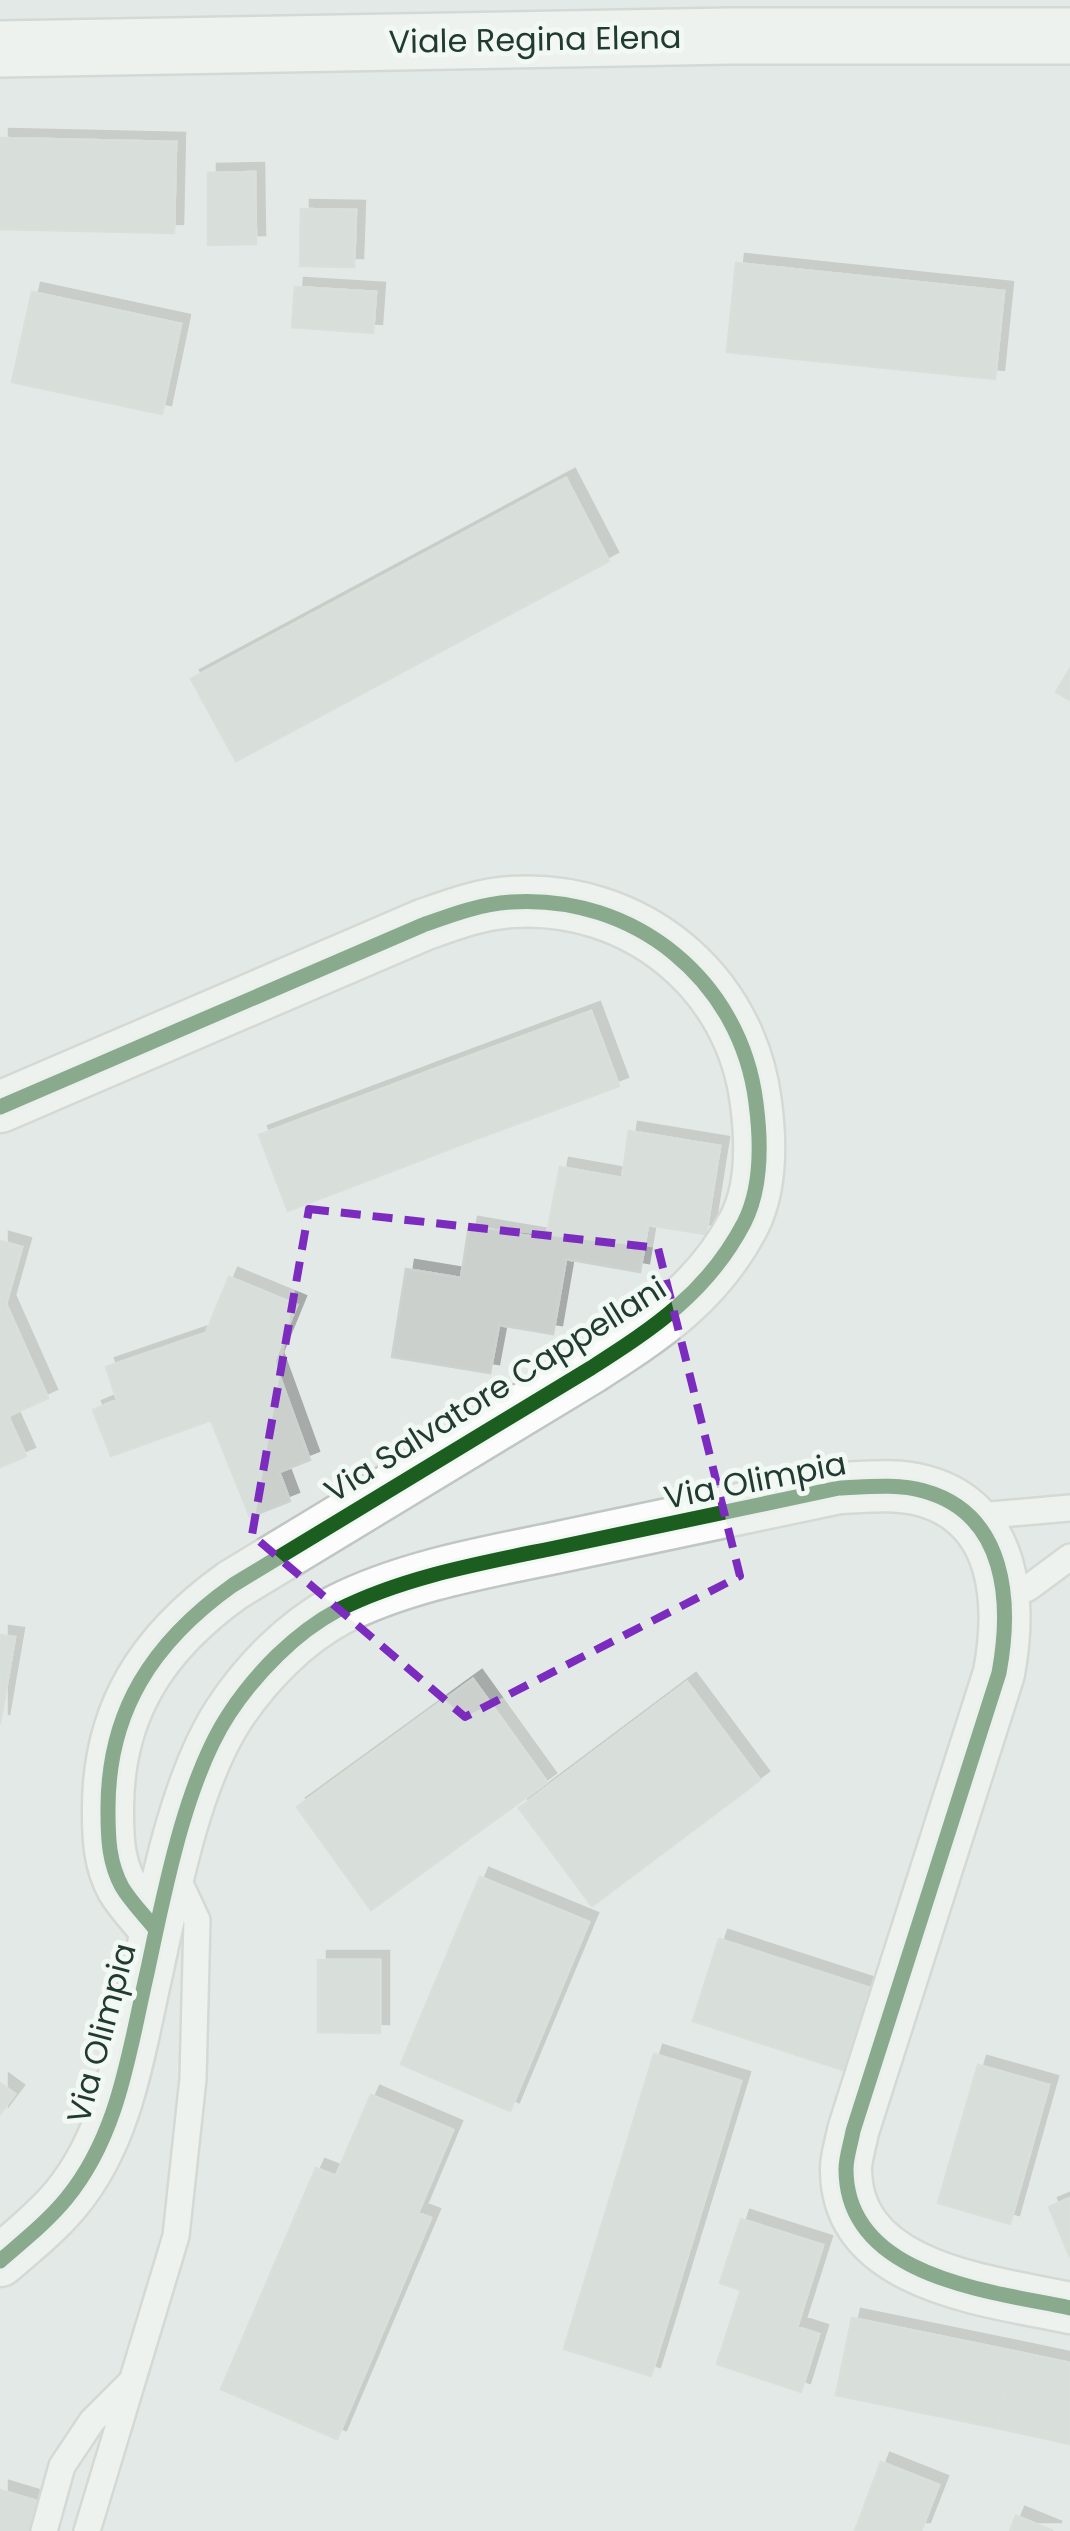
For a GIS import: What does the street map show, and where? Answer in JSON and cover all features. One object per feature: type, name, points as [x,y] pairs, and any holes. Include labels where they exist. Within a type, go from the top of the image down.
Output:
[{"type":"main road","name":"Viale Regina Elena","points":[[0,49],[730,36],[1070,36]]},
{"type":"street","name":"Via Salvatore Cappellani","points":[[0,1107],[422,925],[466,910],[509,902],[558,902],[596,912],[636,929],[674,953],[706,981],[728,1012],[744,1049],[754,1088],[758,1153],[746,1218],[723,1258],[690,1298],[648,1332],[592,1368],[233,1584],[196,1611],[161,1649],[133,1692],[115,1742],[108,1788],[108,1848],[123,1888],[156,1930]]},
{"type":"street","name":"Via Olimpia","points":[[0,2261],[66,2200],[103,2140],[130,2056],[172,1867],[206,1758],[228,1716],[259,1675],[299,1636],[349,1606],[469,1566],[838,1488],[884,1486],[923,1490],[954,1504],[980,1530],[998,1560],[1006,1598],[1007,1632],[999,1673],[853,2131],[846,2168],[851,2202],[867,2229],[888,2252],[915,2268],[949,2282],[1070,2308]]},
{"type":"lane","points":[[967,1516],[1070,1508]]},
{"type":"lane","points":[[1006,1598],[1028,1588],[1070,1557]]},
{"type":"lane","points":[[87,2531],[176,2236],[194,2080],[197,1920],[172,1867]]},
{"type":"lane","points":[[44,2531],[62,2466],[92,2421],[135,2379]]},
{"type":"highlighted area","points":[[309,1209],[658,1248],[740,1576],[465,1717],[252,1535]]},
{"type":"building","points":[[0,138],[176,142],[174,233],[0,229]]},
{"type":"building","points":[[255,172],[256,244],[208,245],[208,173]]},
{"type":"building","points":[[301,209],[356,210],[354,267],[300,266]]},
{"type":"building","points":[[736,263],[1004,291],[995,379],[727,352]]},
{"type":"building","points":[[295,287],[376,292],[373,333],[292,327]]},
{"type":"building","points":[[32,292],[181,324],[162,414],[12,382]]},
{"type":"building","points":[[566,478],[609,561],[236,761],[191,679]]},
{"type":"building","points":[[1070,669],[1070,700],[1056,692]]},
{"type":"building","points":[[591,1011],[619,1086],[452,1148],[424,1073]]},
{"type":"building","points":[[424,1073],[452,1148],[288,1211],[259,1135]]},
{"type":"building","points":[[629,1131],[720,1146],[706,1234],[648,1225],[640,1272],[566,1259],[553,1334],[499,1325],[490,1373],[392,1357],[406,1269],[461,1278],[469,1226],[546,1239],[560,1167],[622,1178]]},
{"type":"building","points":[[0,1241],[22,1247],[6,1304],[48,1398],[8,1416],[26,1456],[0,1467]]},
{"type":"building","points":[[229,1277],[297,1305],[274,1361],[310,1460],[279,1472],[290,1501],[250,1517],[211,1420],[111,1456],[93,1410],[117,1400],[106,1367],[206,1333]]},
{"type":"building","points":[[0,1635],[15,1637],[0,1724]]},
{"type":"building","points":[[473,1679],[547,1782],[371,1910],[297,1807]]},
{"type":"building","points":[[687,1682],[760,1780],[592,1906],[519,1808]]},
{"type":"building","points":[[480,1877],[589,1922],[510,2111],[401,2064]]},
{"type":"building","points":[[719,1939],[876,1990],[849,2072],[693,2021]]},
{"type":"building","points":[[318,1960],[380,1960],[380,2033],[318,2032]]},
{"type":"building","points":[[654,2054],[741,2081],[651,2376],[564,2349]]},
{"type":"building","points":[[978,2065],[1049,2085],[1010,2224],[938,2203]]},
{"type":"building","points":[[0,2083],[15,2094],[0,2114]]},
{"type":"building","points":[[371,2095],[453,2130],[418,2213],[431,2218],[337,2439],[221,2389],[316,2168],[336,2176]]},
{"type":"building","points":[[1070,2198],[1070,2257],[1049,2207]]},
{"type":"building","points":[[741,2219],[823,2245],[797,2327],[819,2334],[801,2392],[717,2364],[741,2290],[720,2283]]},
{"type":"building","points":[[852,2318],[1013,2351],[997,2428],[836,2395]]},
{"type":"building","points":[[1013,2351],[1070,2363],[1070,2444],[997,2428]]},
{"type":"building","points":[[881,2462],[939,2485],[921,2531],[855,2531]]},
{"type":"building","points":[[0,2490],[40,2502],[31,2531],[0,2531]]},
{"type":"building","points":[[1016,2516],[1053,2531],[1010,2531]]},
{"type":"cycle path","points":[[0,1107],[423,925],[511,902],[556,903],[599,913],[639,930],[674,953],[704,983],[729,1019],[746,1059],[756,1103],[759,1164],[750,1209],[714,1269],[678,1306],[591,1368],[233,1585],[180,1630],[158,1655],[140,1682],[116,1742],[108,1812],[114,1869],[122,1887],[156,1930]]},
{"type":"cycle path","points":[[0,2261],[66,2199],[98,2148],[120,2091],[169,1874],[200,1772],[229,1714],[264,1669],[292,1642],[338,1610],[392,1587],[449,1571],[839,1488],[892,1486],[924,1491],[952,1503],[973,1519],[988,1540],[1003,1591],[1003,1646],[999,1673],[853,2131],[846,2169],[852,2206],[870,2234],[896,2256],[928,2273],[964,2285],[1070,2308]]}]
